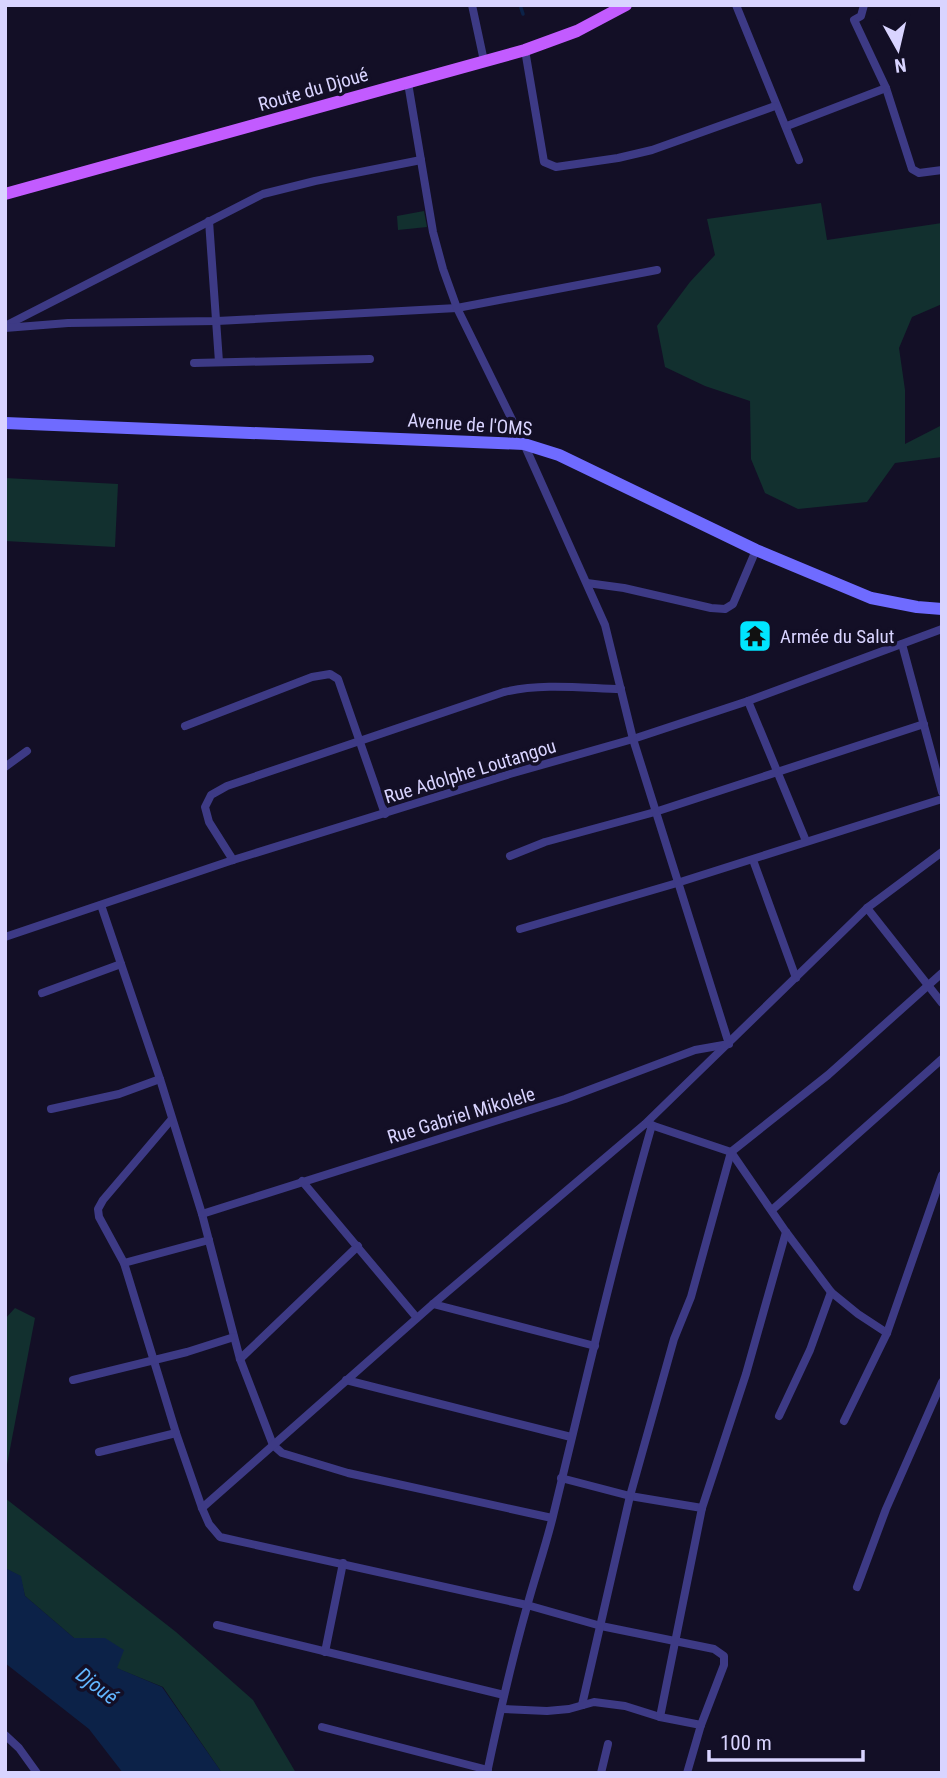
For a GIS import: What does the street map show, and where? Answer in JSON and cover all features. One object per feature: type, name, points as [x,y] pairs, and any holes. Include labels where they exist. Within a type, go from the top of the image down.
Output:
[{"type":"main road","name":"Route du Djoué","points":[[5,194],[525,50],[585,27],[626,5]]},
{"type":"street","points":[[471,5],[484,61]]},
{"type":"street","points":[[736,5],[799,160]]},
{"type":"street","points":[[864,5],[861,16],[855,20],[886,88],[914,172],[942,170]]},
{"type":"street","points":[[525,50],[544,162],[550,166],[618,158],[652,150],[775,106]]},
{"type":"street","points":[[408,83],[433,232],[443,269],[457,308],[524,444],[605,625],[632,739],[729,1044]]},
{"type":"street","points":[[787,126],[886,88]]},
{"type":"street","points":[[5,327],[272,191],[421,160]]},
{"type":"street","points":[[209,222],[219,362]]},
{"type":"street","points":[[5,327],[68,323],[217,321],[457,308],[657,270]]},
{"type":"street","points":[[194,363],[370,359]]},
{"type":"street","name":"Avenue de l'OMS","points":[[5,423],[524,444],[559,455],[756,550],[871,598],[942,609]]},
{"type":"street","points":[[587,583],[725,609],[733,604],[756,550]]},
{"type":"street","name":"Rue Adolphe Loutangou","points":[[5,937],[233,860],[748,701],[942,629]]},
{"type":"street","points":[[902,644],[942,792]]},
{"type":"street","points":[[185,726],[312,677],[330,674],[338,679],[386,814]]},
{"type":"street","points":[[233,860],[209,822],[205,807],[211,795],[227,786],[504,692],[525,687],[621,689]]},
{"type":"street","points":[[748,701],[806,841]]},
{"type":"street","points":[[510,856],[566,835],[655,813],[925,724]]},
{"type":"street","points":[[5,767],[27,751]]},
{"type":"street","points":[[520,929],[752,860],[942,799]]},
{"type":"street","points":[[202,1508],[433,1304],[648,1124],[867,908],[942,852]]},
{"type":"street","points":[[752,860],[796,978]]},
{"type":"street","points":[[101,905],[202,1214],[240,1359],[273,1445],[282,1452],[348,1473],[552,1518]]},
{"type":"street","points":[[867,908],[942,1003]]},
{"type":"street","points":[[42,993],[121,964]]},
{"type":"street","points":[[582,1705],[629,1496],[674,1339],[691,1297],[731,1152],[828,1075],[942,973]]},
{"type":"street","name":"Rue Gabriel Mikolele","points":[[202,1214],[565,1099],[695,1050],[729,1044]]},
{"type":"street","points":[[772,1210],[942,1059]]},
{"type":"street","points":[[51,1108],[119,1094],[160,1079]]},
{"type":"street","points":[[171,1120],[98,1209],[99,1217],[124,1263],[176,1433],[209,1524],[220,1536],[527,1605],[601,1626],[714,1648],[724,1656],[720,1678],[701,1725],[687,1773]]},
{"type":"street","points":[[648,1124],[731,1152],[831,1292],[887,1333]]},
{"type":"street","points":[[322,1727],[487,1771],[504,1695],[595,1346],[648,1124]]},
{"type":"street","points":[[844,1421],[887,1333],[942,1175]]},
{"type":"street","points":[[302,1181],[417,1318]]},
{"type":"street","points":[[660,1717],[702,1508],[746,1374],[786,1232]]},
{"type":"street","points":[[124,1263],[209,1240]]},
{"type":"street","points":[[240,1359],[358,1246]]},
{"type":"street","points":[[779,1416],[810,1350],[831,1292]]},
{"type":"street","points":[[433,1304],[595,1346]]},
{"type":"street","points":[[73,1380],[187,1352],[234,1337]]},
{"type":"street","points":[[346,1380],[571,1437]]},
{"type":"street","points":[[857,1587],[886,1509],[942,1382]]},
{"type":"street","points":[[99,1452],[176,1433]]},
{"type":"street","points":[[561,1478],[629,1496],[702,1508]]},
{"type":"street","points":[[325,1652],[342,1563]]},
{"type":"street","points":[[217,1625],[504,1695]]},
{"type":"street","points":[[502,1709],[547,1711],[569,1709],[594,1702],[701,1725]]},
{"type":"street","points":[[5,1735],[19,1748],[37,1773]]},
{"type":"street","points":[[601,1773],[608,1744]]},
{"type":"green space","points":[[821,203],[827,240],[942,223],[942,304],[912,317],[899,348],[905,390],[905,444],[942,425],[942,457],[895,463],[867,502],[798,509],[765,493],[751,459],[750,401],[705,386],[665,367],[657,326],[690,282],[715,255],[707,219]]},
{"type":"green space","points":[[424,211],[427,227],[398,230],[397,216]]},
{"type":"green space","points":[[5,478],[118,484],[115,547],[5,541]]},
{"type":"green space","points":[[15,1308],[35,1318],[5,1475],[5,1319]]},
{"type":"green space","points":[[5,1498],[176,1632],[253,1700],[296,1773],[222,1773],[163,1687],[116,1668],[105,1639],[74,1638],[25,1596],[20,1576],[5,1568]]},
{"type":"water","name":"Djoué","points":[[5,1568],[21,1576],[25,1596],[74,1638],[105,1638],[124,1650],[117,1668],[162,1687],[222,1773],[123,1773],[89,1729],[5,1663]]},
{"type":"waterway","points":[[520,5],[523,14]]},
{"type":"place","name":"Armée du Salut","points":[[755,636]]}]
